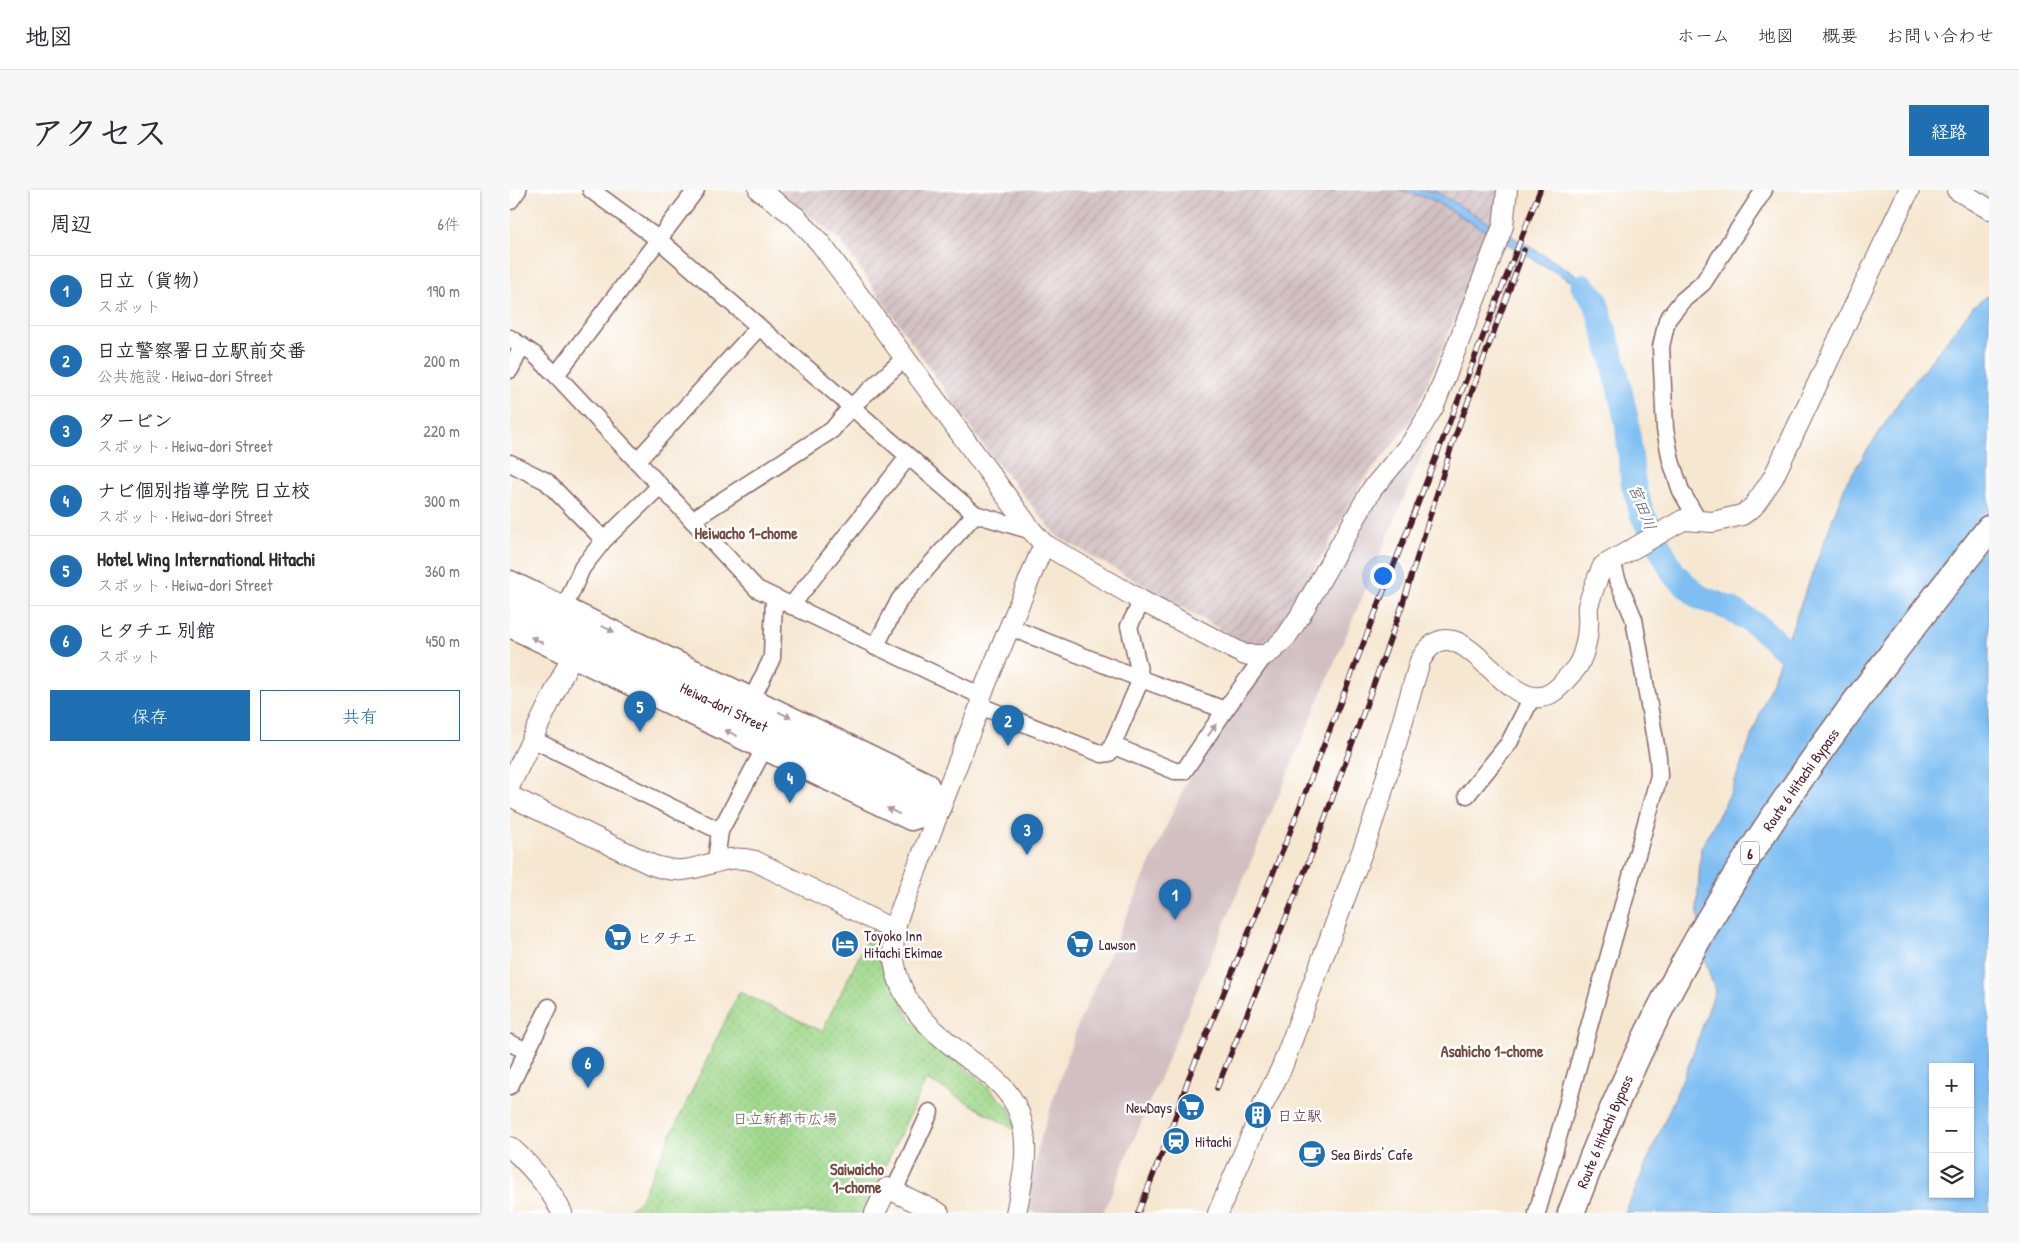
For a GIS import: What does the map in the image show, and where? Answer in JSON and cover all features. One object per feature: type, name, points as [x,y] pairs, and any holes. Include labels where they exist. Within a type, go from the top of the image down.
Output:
[{"type":"highway","name":"Route 6 Hitachi Bypass","points":[[1571,1213],[1614,1106],[1636,1059],[1672,987],[1718,906],[1802,776],[1882,664],[1989,530]]},
{"type":"main road","points":[[510,582],[560,617],[752,699],[927,784],[939,810],[911,819],[764,748],[576,647],[510,626]]},
{"type":"main road","name":"Heiwa-dori Street","points":[[510,603],[560,617],[576,647],[757,722],[939,810]]},
{"type":"street","points":[[510,201],[518,190]]},
{"type":"street","points":[[591,190],[658,239],[975,514],[1038,537],[1142,601],[1245,655],[1265,655]]},
{"type":"street","points":[[556,375],[696,190]]},
{"type":"street","points":[[759,190],[796,217],[821,244],[1038,537]]},
{"type":"street","points":[[1114,746],[1175,771],[1184,771],[1265,655],[1273,650],[1286,636],[1300,616],[1372,489],[1412,442],[1434,406],[1503,226],[1507,190]]},
{"type":"street","points":[[1691,521],[1671,461],[1665,429],[1662,347],[1667,320],[1682,301],[1703,283],[1764,190]]},
{"type":"street","points":[[1263,1106],[1282,1067],[1368,836],[1420,661],[1426,650],[1433,644],[1445,641],[1458,642],[1470,648],[1498,677],[1513,688],[1532,697],[1542,697],[1554,693],[1578,666],[1586,641],[1588,608],[1603,566],[1691,521],[1713,522],[1742,514],[1752,507],[1773,478],[1909,190]]},
{"type":"street","points":[[1957,190],[1989,209]]},
{"type":"street","points":[[637,461],[759,328]]},
{"type":"street","points":[[510,370],[516,342],[535,355],[556,375],[757,589],[981,701],[1102,754],[1109,753],[1114,746],[1141,680],[1129,626],[1142,601]]},
{"type":"street","points":[[692,520],[832,430],[851,407],[904,358]]},
{"type":"street","points":[[791,606],[908,457]]},
{"type":"street","points":[[510,463],[546,481],[604,540]]},
{"type":"street","points":[[560,617],[582,568],[604,540],[660,486]]},
{"type":"street","points":[[875,647],[900,598],[975,514]]},
{"type":"street","points":[[1016,1213],[1023,1178],[1025,1140],[1015,1104],[988,1074],[929,1027],[916,1012],[902,991],[893,960],[894,930],[1010,626],[1038,537]]},
{"type":"street","points":[[1537,1213],[1659,776],[1658,757],[1634,619],[1616,579],[1618,558]]},
{"type":"street","points":[[716,862],[720,831],[764,748],[752,699],[772,658],[774,598]]},
{"type":"street","points":[[1010,626],[1141,680],[1225,710]]},
{"type":"street","points":[[510,785],[576,647]]},
{"type":"street","points":[[1467,795],[1509,743],[1532,697]]},
{"type":"street","points":[[532,739],[720,831]]},
{"type":"street","points":[[510,796],[652,865],[681,870],[732,857],[755,861],[894,930]]},
{"type":"street","points":[[510,1086],[549,1008]]},
{"type":"street","points":[[510,1043],[527,1051]]},
{"type":"street","points":[[894,1191],[930,1112]]},
{"type":"street","points":[[1218,1213],[1255,1127]]},
{"type":"street","points":[[510,1147],[537,1174],[556,1200],[562,1213]]},
{"type":"street","points":[[875,1213],[887,1188],[939,1213]]},
{"type":"shaded area","points":[[778,190],[1498,190],[1497,208],[1463,299],[1411,421],[1361,484],[1285,625],[1263,644],[1246,644],[1057,536],[989,453],[840,240]]},
{"type":"shaded area","points":[[1432,431],[1103,1213],[1024,1213],[1041,1137],[1077,1027],[1185,785],[1380,489]]},
{"type":"green space","name":"日立新都市広場","points":[[873,928],[885,944],[902,1000],[912,1021],[932,1041],[977,1077],[1005,1104],[1011,1113],[1015,1130],[926,1080],[863,1213],[622,1213],[638,1204],[739,992],[822,1031]]},
{"type":"water","points":[[1399,190],[1435,191],[1557,263],[1577,276],[1599,297],[1605,314],[1596,317],[1590,301],[1577,285],[1431,199]]},
{"type":"water","points":[[1989,295],[1989,1213],[1625,1213],[1690,1062],[1715,991],[1704,958],[1697,906],[1701,848],[1730,794],[1846,483],[1903,396],[1974,306]]},
{"type":"waterway","name":"宮田川","points":[[1583,286],[1595,299],[1614,364],[1627,423],[1633,482],[1642,514],[1674,574],[1699,597],[1731,609],[1760,627],[1779,645],[1812,668]]},
{"type":"railway","points":[[1138,1213],[1168,1138],[1189,1077],[1288,837],[1540,190]]},
{"type":"railway","points":[[1217,1088],[1315,846],[1402,606],[1452,445],[1524,250]]},
{"type":"place","name":"Hotel Wing International Hitachi","points":[[640,732]]},
{"type":"place","name":"日立警察署日立駅前交番","points":[[1008,746]]},
{"type":"place","name":"ナビ個別指導学院 日立校","points":[[790,803]]},
{"type":"place","name":"タービン","points":[[1027,855]]},
{"type":"place","name":"日立（貨物）","points":[[1175,920]]},
{"type":"place","name":"ヒタチエ","points":[[618,937]]},
{"type":"place","name":"Toyoko Inn Hitachi Ekimae","points":[[845,944]]},
{"type":"place","name":"Lawson","points":[[1080,944]]},
{"type":"place","name":"ヒタチエ 別館","points":[[588,1088]]},
{"type":"place","name":"NewDays","points":[[1191,1107]]},
{"type":"place","name":"日立駅","points":[[1258,1115]]},
{"type":"place","name":"Hitachi","points":[[1176,1141]]},
{"type":"place","name":"Sea Birds' Cafe","points":[[1312,1154]]},
{"type":"district","name":"Heiwacho 1-chome","points":[[746,533]]},
{"type":"district","name":"Asahicho 1-chome","points":[[1492,1051]]},
{"type":"district","name":"Saiwaicho 1-chome","points":[[857,1178]]}]
